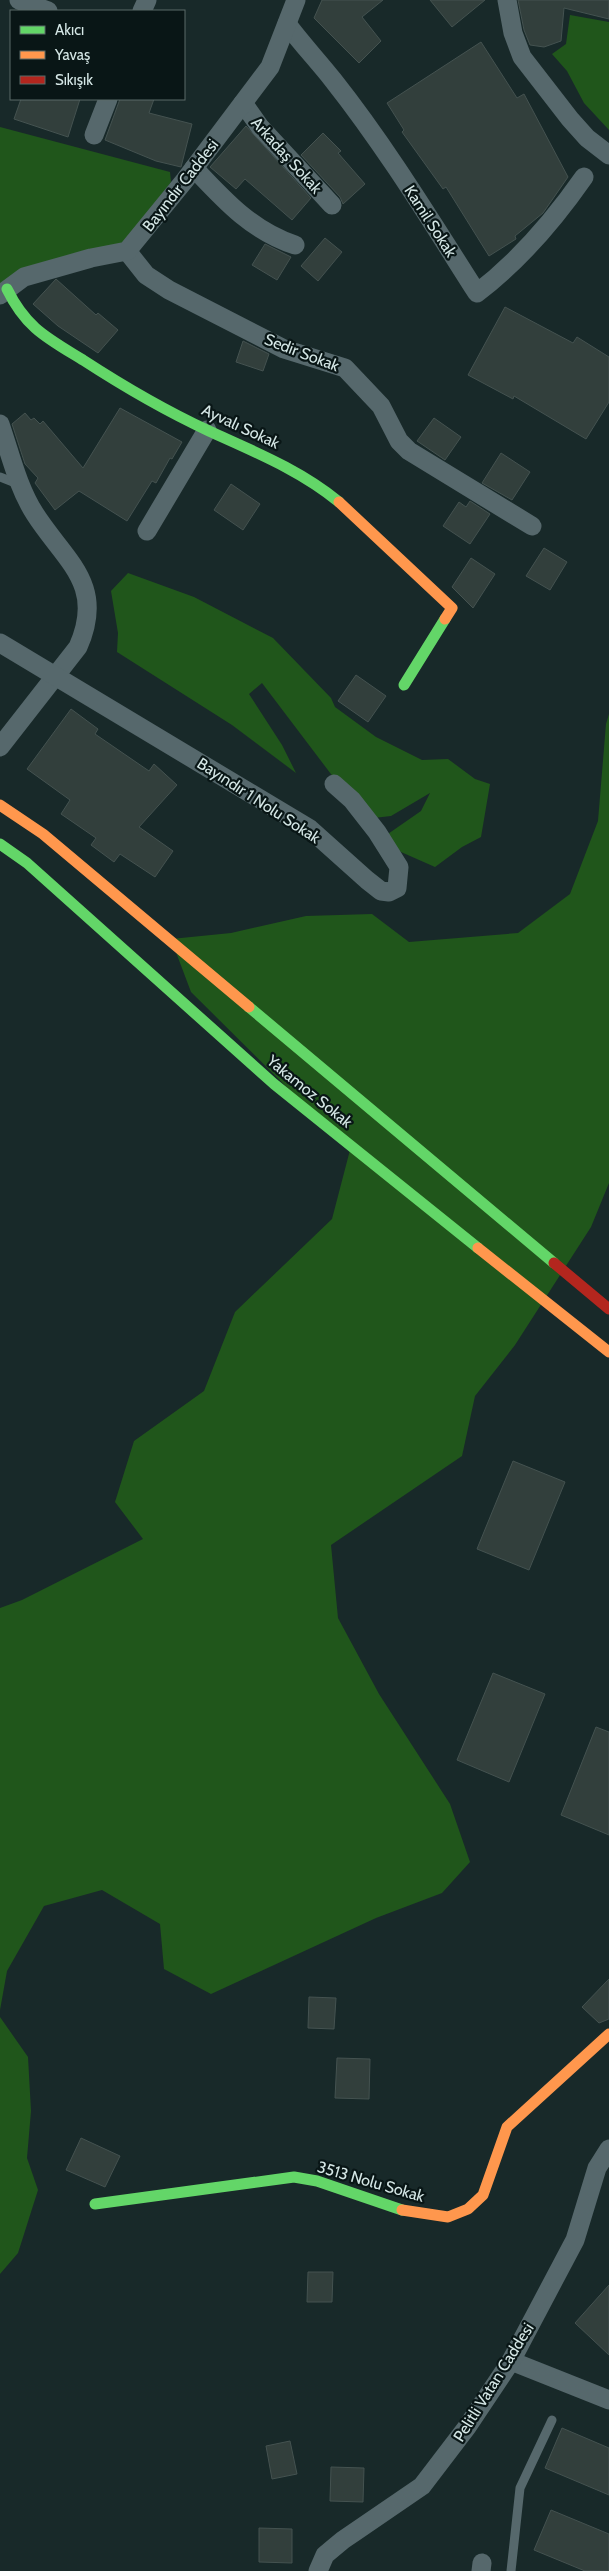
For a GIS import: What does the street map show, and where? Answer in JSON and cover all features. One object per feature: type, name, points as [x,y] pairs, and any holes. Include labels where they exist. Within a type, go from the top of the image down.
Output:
[{"type":"main road","name":"Ayvalı Sokak","points":[[4,292],[30,325],[109,377],[207,430],[287,466],[323,489],[352,512],[452,608],[404,685]]},
{"type":"main road","name":"Yakamoz Sokak","points":[[0,805],[43,834],[609,1309]]},
{"type":"main road","name":"Yakamoz Sokak","points":[[0,844],[27,863],[274,1084],[609,1352]]},
{"type":"main road","name":"3513 Nolu Sokak","points":[[95,2204],[294,2178],[318,2181],[408,2212],[448,2217],[468,2209],[483,2194],[507,2127],[609,2034]]},
{"type":"street","points":[[19,0],[45,10]]},
{"type":"street","name":"Bayındır Caddesi","points":[[126,251],[194,168],[270,67],[296,0]]},
{"type":"street","points":[[507,0],[513,32],[522,57],[587,138],[609,154]]},
{"type":"street","name":"Kamil Sokak","points":[[287,24],[332,79],[382,148],[477,293],[527,248],[563,207],[584,177]]},
{"type":"street","points":[[94,135],[108,100]]},
{"type":"street","name":"Arkadaş Sokak","points":[[243,103],[260,127],[332,205]]},
{"type":"street","points":[[194,168],[231,207],[255,226],[274,238],[295,245]]},
{"type":"street","points":[[4,292],[24,277],[91,258],[126,251]]},
{"type":"street","name":"Sedir Sokak","points":[[126,251],[146,275],[169,290],[284,349],[345,368],[381,406],[399,441],[410,450],[532,526]]},
{"type":"street","points":[[0,424],[35,514],[80,576],[89,604],[82,639],[58,676],[0,747]]},
{"type":"street","points":[[147,531],[207,430]]},
{"type":"street","points":[[0,643],[58,676]]},
{"type":"street","name":"Bayındır 1 Nolu Sokak","points":[[58,676],[310,829],[381,891],[389,892],[396,888],[399,868],[377,832],[352,800],[334,784]]},
{"type":"street","name":"Pelitli Vatan Caddesi","points":[[318,2571],[326,2555],[343,2540],[422,2486],[453,2447],[511,2360],[574,2240],[597,2168],[609,2149]]},
{"type":"street","points":[[511,2360],[609,2400]]},
{"type":"lane","points":[[0,476],[23,486]]},
{"type":"lane","points":[[511,2571],[520,2488],[552,2420]]},
{"type":"green space","points":[[570,15],[609,22],[609,130],[584,103],[567,71],[552,54],[566,44]]},
{"type":"green space","points":[[0,127],[170,172],[171,182],[125,243],[0,297]]},
{"type":"green space","points":[[128,573],[194,597],[273,638],[331,698],[335,707],[376,737],[422,760],[448,759],[475,779],[490,784],[481,837],[462,847],[435,867],[401,852],[385,836],[421,811],[430,793],[391,816],[365,819],[262,683],[249,694],[282,745],[296,773],[232,725],[117,652],[118,633],[111,591]]},
{"type":"green space","points":[[609,714],[609,1183],[591,1227],[515,1345],[475,1396],[462,1456],[331,1545],[338,1618],[379,1694],[450,1804],[470,1862],[442,1893],[376,1918],[211,1994],[164,1969],[160,1924],[102,1890],[44,1906],[7,1971],[0,2010],[0,1608],[22,1600],[143,1539],[115,1502],[134,1441],[204,1391],[235,1312],[332,1219],[350,1150],[191,992],[171,939],[231,933],[306,916],[372,914],[409,942],[518,933],[570,894],[598,821],[606,724]]},
{"type":"green space","points":[[0,2017],[28,2057],[31,2111],[27,2158],[38,2190],[18,2253],[0,2274]]},
{"type":"building","points":[[322,0],[383,0],[362,17],[381,41],[359,63],[314,18]]},
{"type":"building","points":[[430,0],[485,0],[452,27]]},
{"type":"building","points":[[518,0],[609,0],[609,19],[564,8],[561,41],[544,47],[530,45],[524,30]]},
{"type":"building","points":[[481,42],[517,98],[524,94],[568,177],[543,213],[515,236],[516,239],[489,256],[446,187],[443,189],[402,132],[404,130],[387,103]]},
{"type":"building","points":[[21,100],[80,100],[68,137],[14,119]]},
{"type":"building","points":[[120,100],[154,100],[149,113],[192,124],[181,167],[156,161],[105,140]]},
{"type":"building","points":[[246,126],[311,198],[292,220],[245,179],[236,189],[210,167]]},
{"type":"building","points":[[323,133],[341,151],[338,153],[365,184],[343,204],[340,197],[301,155]]},
{"type":"building","points":[[325,238],[342,252],[318,281],[301,266]]},
{"type":"building","points":[[265,244],[291,257],[277,280],[252,265]]},
{"type":"building","points":[[56,279],[96,315],[98,313],[118,330],[98,353],[58,326],[33,304]]},
{"type":"building","points":[[505,307],[573,343],[577,337],[609,357],[609,402],[586,439],[514,396],[513,399],[468,375]]},
{"type":"building","points":[[243,341],[269,354],[263,371],[236,362]]},
{"type":"building","points":[[120,408],[182,442],[172,459],[170,458],[156,483],[152,481],[127,521],[79,491],[55,510],[35,483],[38,478],[25,464],[12,424],[25,413],[31,420],[34,418],[40,424],[43,421],[83,468]]},
{"type":"building","points":[[434,418],[461,437],[445,460],[417,441]]},
{"type":"building","points":[[501,453],[530,472],[512,500],[482,483]]},
{"type":"building","points":[[231,484],[260,504],[243,530],[214,510]]},
{"type":"building","points":[[470,501],[490,514],[470,544],[443,526],[459,502],[466,507]]},
{"type":"building","points":[[544,548],[567,562],[550,590],[526,576]]},
{"type":"building","points":[[471,558],[495,574],[473,608],[452,587]]},
{"type":"building","points":[[356,675],[386,696],[368,722],[338,701]]},
{"type":"building","points":[[71,709],[98,729],[95,734],[149,771],[154,764],[177,785],[139,827],[173,851],[155,877],[120,854],[114,862],[91,845],[96,838],[61,814],[70,800],[27,769]]},
{"type":"building","points":[[513,1461],[565,1482],[529,1570],[477,1549]]},
{"type":"building","points":[[493,1673],[545,1694],[509,1782],[457,1760]]},
{"type":"building","points":[[596,1727],[609,1732],[609,1835],[561,1815]]},
{"type":"building","points":[[609,1979],[609,2019],[599,2023],[582,2007]]},
{"type":"building","points":[[309,1997],[336,1998],[334,2029],[308,2028]]},
{"type":"building","points":[[337,2058],[370,2059],[369,2099],[335,2098]]},
{"type":"building","points":[[81,2138],[120,2156],[105,2187],[66,2170]]},
{"type":"building","points":[[308,2272],[333,2272],[332,2302],[307,2302]]},
{"type":"building","points":[[609,2285],[609,2355],[575,2323]]},
{"type":"building","points":[[562,2428],[609,2448],[609,2495],[545,2468]]},
{"type":"building","points":[[290,2441],[297,2474],[272,2479],[266,2446]]},
{"type":"building","points":[[331,2467],[364,2468],[363,2502],[330,2501]]},
{"type":"building","points":[[551,2510],[609,2534],[609,2571],[585,2571],[534,2550]]},
{"type":"building","points":[[259,2528],[292,2529],[292,2563],[259,2562]]},
{"type":"traffic: fast","points":[[7,289],[30,323],[48,338],[161,407],[293,471],[339,502]]},
{"type":"traffic: fast","points":[[404,685],[445,619]]},
{"type":"traffic: fast","points":[[0,844],[27,863],[274,1084],[478,1248]]},
{"type":"traffic: fast","points":[[249,1007],[554,1263]]},
{"type":"traffic: fast","points":[[95,2204],[294,2177],[317,2181],[402,2210]]},
{"type":"traffic: slow","points":[[339,502],[452,608],[445,619]]},
{"type":"traffic: slow","points":[[0,805],[43,834],[249,1007]]},
{"type":"traffic: slow","points":[[478,1248],[609,1352]]},
{"type":"traffic: slow","points":[[402,2210],[448,2217],[468,2209],[483,2195],[507,2127],[609,2034]]},
{"type":"traffic: jam","points":[[554,1263],[609,1309]]}]
